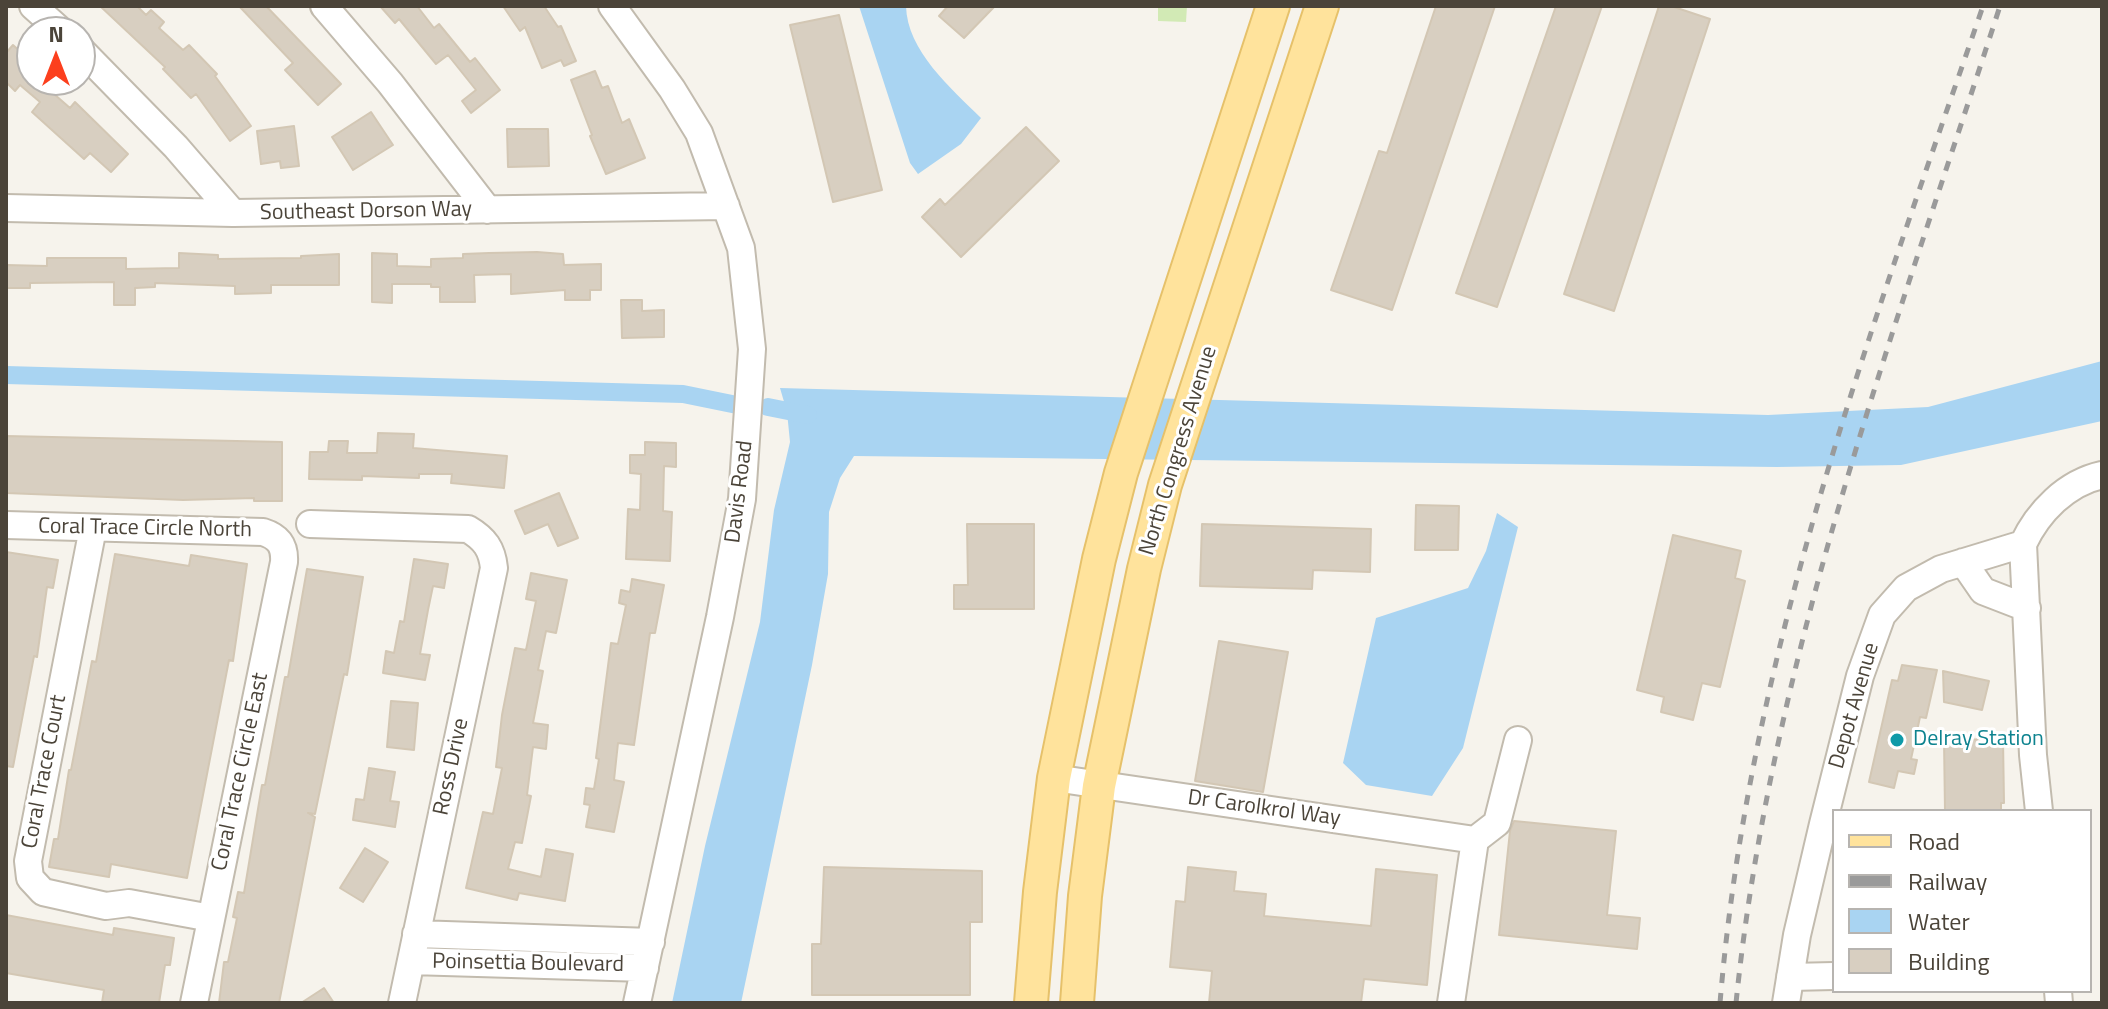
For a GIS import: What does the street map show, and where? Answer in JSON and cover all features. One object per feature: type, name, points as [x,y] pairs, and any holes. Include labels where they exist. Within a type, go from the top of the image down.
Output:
[{"type":"main road","name":"North Congress Avenue","points":[[1031,1003],[1054,778],[1099,559],[1121,473],[1273,6]]},
{"type":"main road","name":"North Congress Avenue","points":[[1077,1003],[1085,896],[1099,786],[1144,569],[1165,485],[1322,6]]},
{"type":"main road","points":[[1238,115],[1262,188]]},
{"type":"street","points":[[324,6],[390,83],[488,210]]},
{"type":"street","name":"Davis Road","points":[[612,6],[672,89],[699,133],[741,248],[752,349],[742,499],[637,1003]]},
{"type":"street","points":[[96,65],[176,147],[233,213]]},
{"type":"street","name":"Southeast Dorson Way","points":[[6,208],[233,213],[726,206]]},
{"type":"street","points":[[2039,809],[2033,755],[2023,544],[2036,521],[2054,502],[2072,487],[2102,475]]},
{"type":"street","name":"Ross Drive","points":[[310,524],[468,529],[488,544],[494,568],[402,1003]]},
{"type":"street","name":"Coral Trace Circle North","points":[[6,525],[263,532],[280,542]]},
{"type":"street","name":"Coral Trace Court","points":[[93,528],[28,861],[30,878],[43,892],[106,906],[129,903],[211,918]]},
{"type":"street","name":"Coral Trace Circle East","points":[[194,1003],[284,562],[280,542]]},
{"type":"street","name":"Depot Avenue","points":[[1786,1003],[1797,935],[1823,824],[1860,676],[1882,615],[1906,588],[1941,569],[2023,544]]},
{"type":"street","points":[[1963,562],[1983,591],[2027,608]]},
{"type":"street","points":[[1451,1003],[1475,840],[1497,823],[1518,740]]},
{"type":"street","name":"Dr Carolkrol Way","points":[[1054,778],[1475,840]]},
{"type":"street","name":"Poinsettia Boulevard","points":[[416,934],[651,942]]},
{"type":"street","name":"Poinsettia Boulevard","points":[[411,961],[645,968]]},
{"type":"street","points":[[1790,977],[1832,976]]},
{"type":"green space","points":[[1158,6],[1187,6],[1186,22],[1158,21]]},
{"type":"water","points":[[859,6],[906,6],[908,23],[922,53],[944,81],[981,118],[961,144],[918,174],[910,163]]},
{"type":"water","points":[[2102,361],[2102,421],[1901,465],[1777,467],[854,456],[840,478],[829,512],[828,574],[812,665],[741,1003],[672,1003],[705,846],[760,622],[774,510],[790,442],[787,412],[780,388],[1768,415],[1928,407]]},
{"type":"water","points":[[1497,513],[1518,527],[1463,748],[1432,796],[1366,785],[1343,763],[1376,618],[1468,588],[1486,551]]},
{"type":"building","points":[[100,6],[137,6],[146,15],[151,10],[164,22],[159,28],[183,50],[189,45],[217,74],[215,76],[251,126],[230,141],[196,94],[191,98],[163,69],[165,67]]},
{"type":"building","points":[[239,6],[266,6],[341,84],[318,105],[285,70],[293,63]]},
{"type":"building","points":[[380,6],[417,6],[434,28],[439,24],[470,62],[475,58],[500,90],[471,113],[462,101],[476,90],[448,55],[436,64],[399,19],[395,23]]},
{"type":"building","points":[[503,6],[544,6],[558,27],[561,26],[576,61],[564,66],[561,60],[542,68],[525,27],[520,31]]},
{"type":"building","points":[[948,6],[995,6],[964,38],[939,16]]},
{"type":"building","points":[[1436,6],[1495,6],[1392,310],[1331,290],[1379,151],[1387,153]]},
{"type":"building","points":[[1556,6],[1602,6],[1497,307],[1456,293]]},
{"type":"building","points":[[1659,6],[1671,6],[1710,19],[1614,311],[1564,294]]},
{"type":"building","points":[[839,15],[882,190],[833,202],[790,25]]},
{"type":"building","points":[[13,45],[16,48],[15,91],[6,82],[6,53]]},
{"type":"building","points":[[595,71],[602,88],[608,86],[622,123],[629,119],[645,158],[606,174],[571,80]]},
{"type":"building","points":[[33,96],[56,96],[70,108],[75,102],[128,154],[111,172],[90,153],[84,159],[32,112],[40,102]]},
{"type":"building","points":[[371,112],[393,145],[353,170],[332,137]]},
{"type":"building","points":[[294,126],[299,166],[281,168],[280,161],[261,164],[257,131]]},
{"type":"building","points":[[1026,127],[1059,161],[961,257],[922,217],[940,199],[945,205]]},
{"type":"building","points":[[507,129],[548,129],[549,166],[508,167]]},
{"type":"building","points":[[179,253],[218,255],[218,259],[301,258],[339,254],[339,285],[271,285],[271,293],[235,294],[235,286],[155,283],[155,287],[135,288],[135,305],[114,305],[114,282],[30,283],[30,288],[6,288],[6,265],[47,266],[47,258],[126,258],[126,269],[179,268]]},
{"type":"building","points":[[372,253],[397,254],[397,266],[431,267],[431,259],[463,258],[463,254],[563,254],[564,265],[601,264],[601,290],[590,290],[590,300],[565,300],[565,290],[511,294],[511,274],[474,275],[475,302],[440,302],[440,287],[431,287],[431,284],[392,284],[392,303],[372,302]]},
{"type":"building","points":[[621,300],[642,300],[642,311],[664,310],[664,337],[622,338]]},
{"type":"building","points":[[378,433],[414,434],[413,448],[507,456],[504,488],[451,483],[452,474],[419,474],[419,478],[362,476],[362,480],[309,479],[310,452],[328,452],[329,441],[348,441],[347,453],[377,453]]},
{"type":"building","points":[[6,436],[282,442],[282,501],[6,493]]},
{"type":"building","points":[[645,442],[676,443],[676,467],[664,466],[663,511],[672,512],[670,561],[626,559],[628,509],[640,510],[641,474],[630,473],[630,455],[645,455]]},
{"type":"building","points":[[559,493],[578,538],[558,546],[548,524],[525,534],[515,511]]},
{"type":"building","points":[[1416,505],[1459,506],[1458,550],[1415,550]]},
{"type":"building","points":[[967,524],[1034,524],[1034,609],[954,609],[954,585],[968,585]]},
{"type":"building","points":[[1202,524],[1371,529],[1370,572],[1313,570],[1312,589],[1200,586]]},
{"type":"building","points":[[1673,535],[1741,551],[1735,578],[1745,581],[1720,687],[1702,683],[1693,720],[1661,712],[1664,697],[1637,690]]},
{"type":"building","points":[[6,552],[58,560],[53,588],[47,587],[37,657],[34,656],[13,767],[6,766]]},
{"type":"building","points":[[115,554],[189,566],[191,555],[247,564],[233,661],[229,660],[187,878],[111,864],[109,877],[49,867],[54,839],[58,839],[92,661],[96,662]]},
{"type":"building","points":[[414,559],[448,564],[444,588],[433,586],[428,610],[420,654],[430,655],[425,680],[383,673],[386,651],[394,653],[400,621],[404,622]]},
{"type":"building","points":[[307,569],[363,577],[347,675],[344,674],[315,814],[308,813],[315,817],[279,1003],[219,1003],[224,962],[228,962],[237,918],[233,917],[238,892],[244,893],[262,785],[265,785],[285,677],[288,677]]},
{"type":"building","points":[[531,573],[567,580],[556,633],[546,631],[538,670],[543,671],[533,723],[548,725],[546,749],[533,747],[527,795],[531,796],[522,843],[515,842],[508,869],[541,877],[546,849],[573,854],[565,901],[519,893],[517,900],[466,888],[483,812],[493,814],[502,768],[496,767],[502,715],[515,648],[526,650],[536,601],[526,599]]},
{"type":"building","points":[[632,579],[664,585],[655,633],[650,633],[634,745],[618,743],[614,780],[624,782],[614,832],[586,827],[590,805],[584,804],[586,788],[594,789],[611,643],[618,644],[626,605],[619,603],[621,590],[630,592]]},
{"type":"building","points":[[1219,641],[1288,652],[1263,792],[1195,781]]},
{"type":"building","name":"Delray Station","points":[[1902,665],[1937,670],[1926,718],[1920,717],[1911,759],[1917,760],[1914,774],[1898,771],[1894,788],[1869,782],[1892,680],[1898,681]]},
{"type":"building","points":[[1943,671],[1989,681],[1982,710],[1944,702]]},
{"type":"building","points":[[391,701],[418,703],[414,750],[387,747]]},
{"type":"building","name":"Delray Station","points":[[2003,739],[2004,803],[2001,803],[2001,809],[1945,809],[1944,740]]},
{"type":"building","points":[[369,768],[395,772],[390,801],[399,802],[395,827],[353,820],[356,799],[364,800]]},
{"type":"building","points":[[1514,821],[1616,831],[1607,915],[1640,918],[1637,949],[1499,935],[1510,831]]},
{"type":"building","points":[[365,848],[388,862],[363,902],[340,888]]},
{"type":"building","points":[[824,867],[982,871],[982,922],[970,922],[970,995],[812,995],[812,944],[821,944]]},
{"type":"building","points":[[1188,867],[1236,872],[1234,891],[1266,894],[1264,916],[1371,926],[1376,869],[1437,875],[1427,985],[1364,979],[1361,1003],[1209,1003],[1212,971],[1170,967],[1176,901],[1185,902]]},
{"type":"building","points":[[6,915],[113,935],[114,928],[174,938],[170,965],[165,965],[159,1003],[102,1003],[104,990],[6,973]]},
{"type":"building","points":[[324,988],[334,1003],[301,1003]]},
{"type":"waterway","points":[[6,375],[683,394],[737,405]]},
{"type":"waterway","points":[[768,407],[808,415]]},
{"type":"railway","points":[[1720,1003],[1735,873],[1757,746],[1786,621],[1858,374],[1983,6]]},
{"type":"railway","points":[[1736,1003],[1753,875],[1777,748],[1807,623],[1879,374],[2000,6]]},
{"type":"place","name":"Delray Station","points":[[1897,740]]}]
